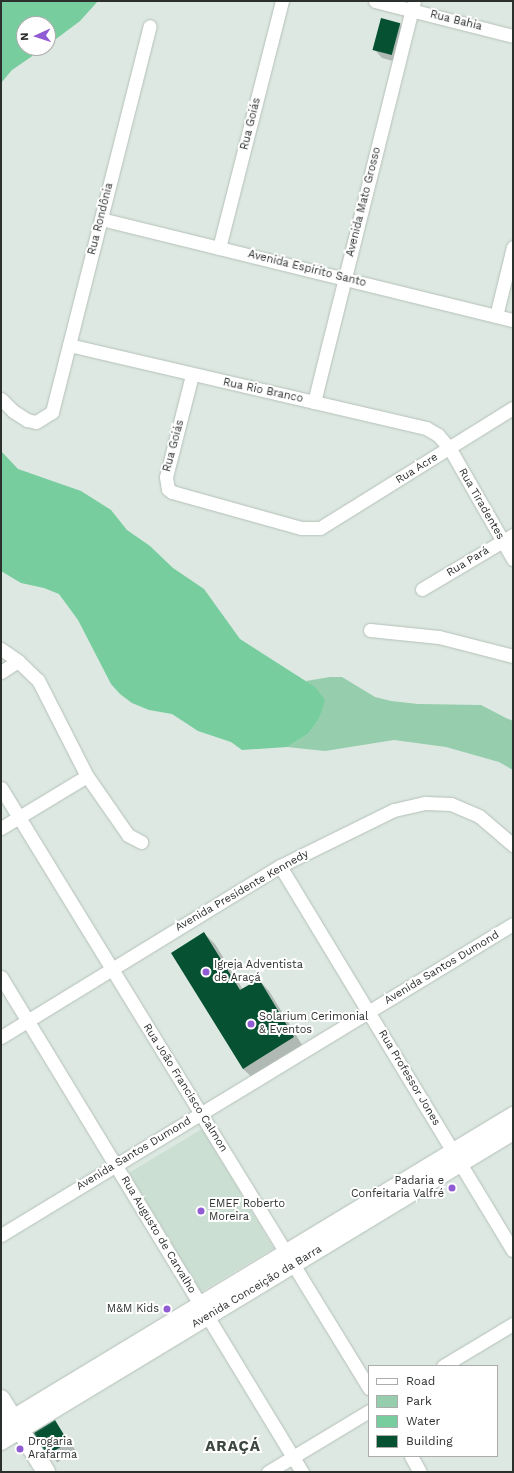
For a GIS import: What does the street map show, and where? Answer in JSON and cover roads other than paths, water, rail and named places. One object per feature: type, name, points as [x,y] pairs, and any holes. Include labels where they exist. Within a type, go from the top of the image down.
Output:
[{"type":"main road","points":[[1,1399],[11,1424],[46,1472]]},
{"type":"street","name":"Rua Goiás","points":[[219,248],[282,1]]},
{"type":"street","name":"Rua Bahia","points":[[375,1],[413,6],[513,36]]},
{"type":"street","name":"Avenida Mato Grosso","points":[[314,402],[413,6]]},
{"type":"street","name":"Rua Rondônia","points":[[1,399],[13,411],[27,420],[36,422],[52,412],[150,26]]},
{"type":"street","name":"Avenida Espírito Santo","points":[[101,219],[513,320]]},
{"type":"street","points":[[496,316],[513,247]]},
{"type":"street","name":"Rua Rio Branco","points":[[69,345],[192,375],[426,428],[438,435],[450,449]]},
{"type":"street","name":"Rua Goiás","points":[[192,375],[166,477],[168,489],[172,492],[289,526],[320,528]]},
{"type":"street","name":"Rua Acre","points":[[320,528],[450,449],[513,408]]},
{"type":"street","name":"Rua Tiradentes","points":[[450,449],[508,538],[513,559]]},
{"type":"street","name":"Rua Pará","points":[[422,589],[508,538]]},
{"type":"street","points":[[370,630],[439,637],[513,656]]},
{"type":"street","points":[[1,649],[18,661],[38,680],[87,776],[128,835],[140,842]]},
{"type":"street","points":[[1,672],[18,661]]},
{"type":"street","points":[[1,828],[87,776]]},
{"type":"street","name":"Rua João Francisco Calmon","points":[[1,788],[368,1386]]},
{"type":"street","name":"Avenida Presidente Kennedy","points":[[1,1037],[280,866],[394,810],[425,802],[451,804],[479,816],[513,845]]},
{"type":"street","name":"Rua Professor Jones","points":[[280,866],[513,1250]]},
{"type":"street","name":"Avenida Santos Dumond","points":[[1,1235],[513,924]]},
{"type":"street","name":"Rua Augusto de Carvalho","points":[[1,977],[302,1472]]},
{"type":"street","name":"Avenida Conceição da Barra","points":[[1,1442],[11,1424],[204,1311],[457,1157],[513,1115]]},
{"type":"street","name":"Avenida Conceição da Barra","points":[[457,1157],[513,1132]]},
{"type":"street","points":[[445,1365],[513,1324]]},
{"type":"street","points":[[268,1472],[368,1412]]},
{"type":"street","points":[[412,1457],[420,1472]]},
{"type":"water","points":[[1,1],[98,1],[80,21],[56,39],[56,16],[16,16],[16,56],[32,56],[12,70],[1,83]]},
{"type":"water","points":[[1,451],[18,469],[81,491],[111,510],[127,530],[150,546],[173,568],[204,589],[240,639],[315,687],[325,700],[319,719],[308,734],[287,747],[242,750],[231,742],[198,731],[172,714],[149,710],[132,703],[120,694],[111,684],[78,620],[59,594],[44,588],[21,583],[1,571]]},
{"type":"place","name":"Igreja Adventista de Araçá","points":[[206,972]]},
{"type":"place","name":"Solarium Cerimonial & Eventos","points":[[251,1024]]},
{"type":"place","name":"Padaria e Confeitaria Valfré","points":[[452,1188]]},
{"type":"place","name":"EMEF Roberto Moreira","points":[[201,1211]]},
{"type":"place","name":"M&M Kids","points":[[167,1309]]},
{"type":"place","name":"Drogaria Arafarma","points":[[20,1449]]},
{"type":"district","name":"ARAÇÁ","points":[[233,1447]]}]
